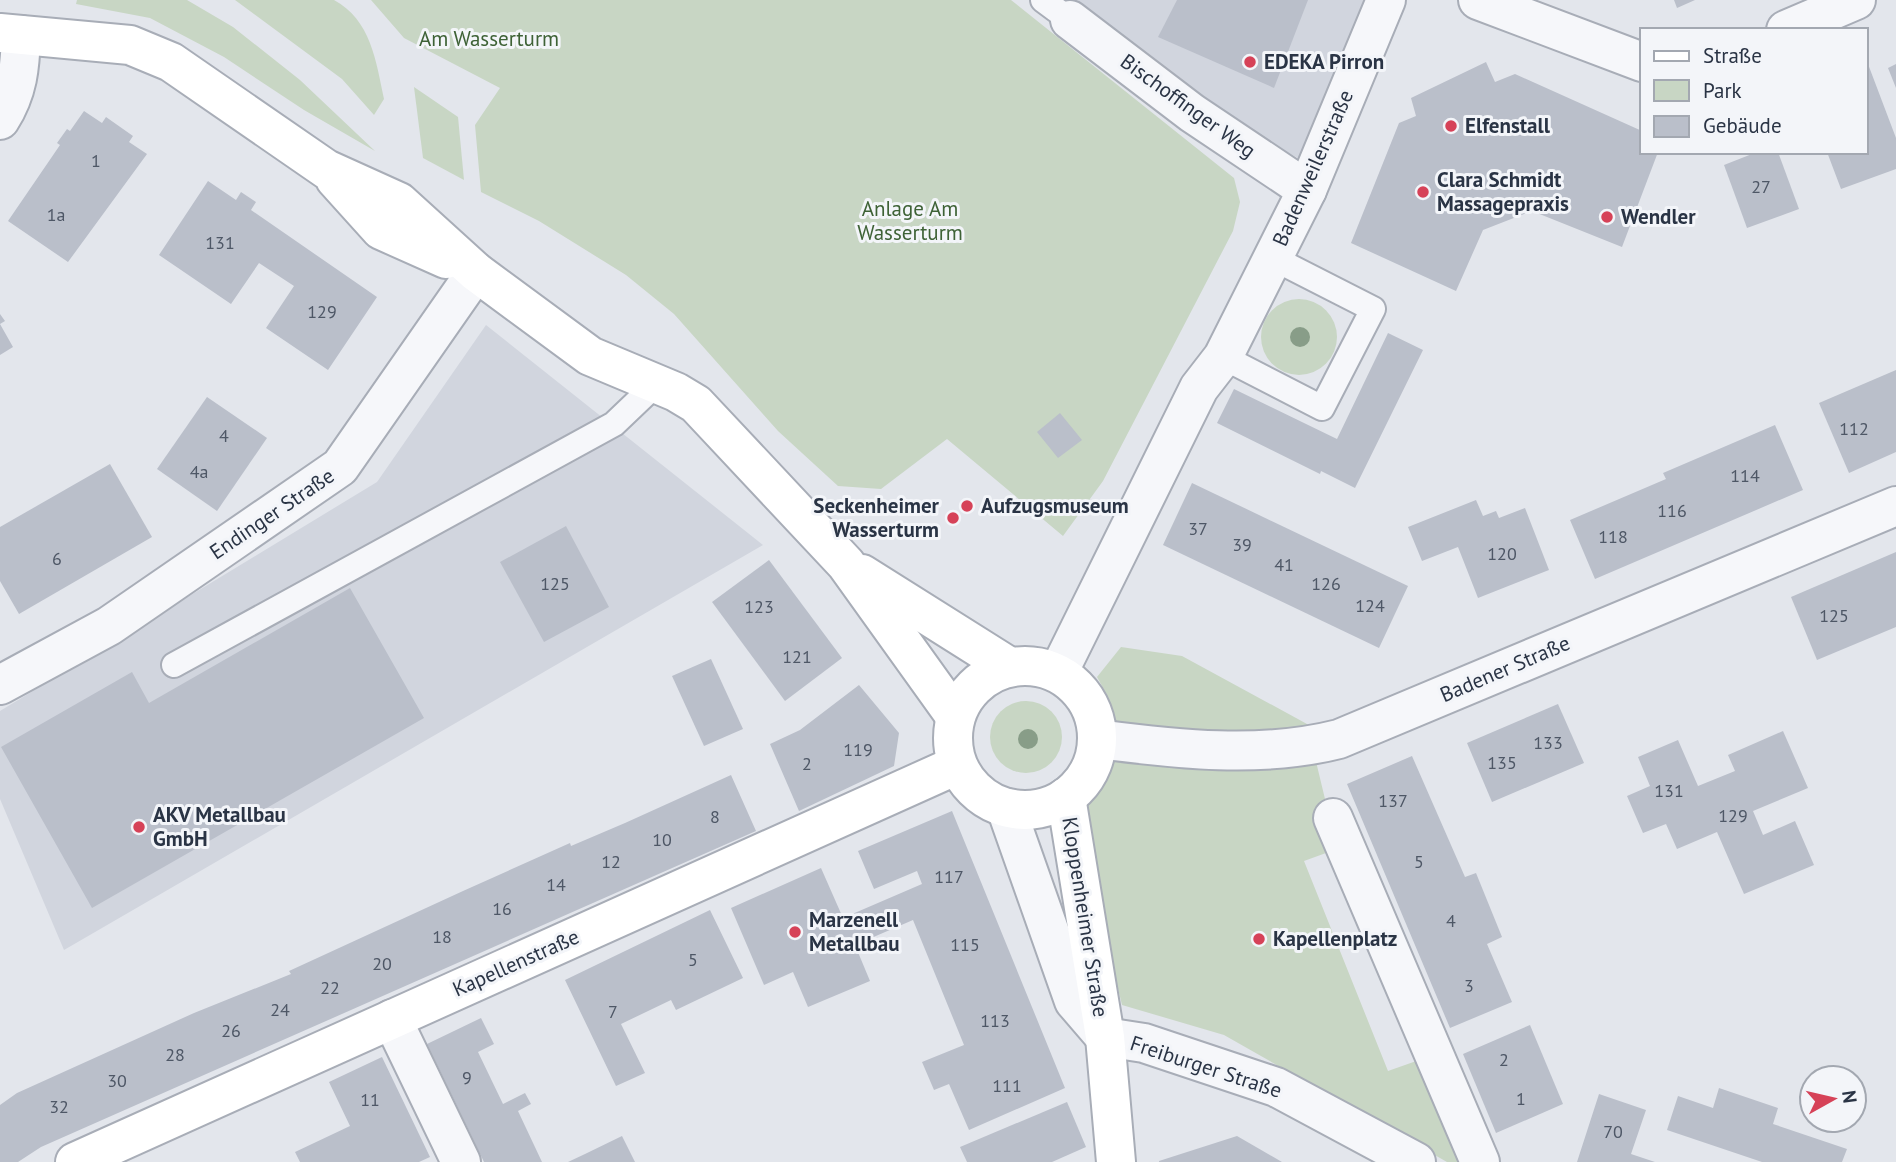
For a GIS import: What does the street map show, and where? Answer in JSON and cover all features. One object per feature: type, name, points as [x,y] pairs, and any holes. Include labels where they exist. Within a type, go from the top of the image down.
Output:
[{"type":"street","name":"Badenweilerstraße","points":[[1058,673],[1199,388],[1223,357],[1307,190],[1386,0]]},
{"type":"street","points":[[1478,0],[1640,61]]},
{"type":"street","points":[[1791,28],[1856,0]]},
{"type":"street","name":"Bischoffinger Weg","points":[[1057,10],[1192,113],[1307,190]]},
{"type":"street","points":[[0,120],[13,99],[20,73],[11,34],[130,45],[171,62],[326,169],[399,202],[477,272],[590,356],[657,383],[696,404],[846,564],[956,716]]},
{"type":"street","name":"Endinger Straße","points":[[0,685],[109,626],[341,467],[477,272]]},
{"type":"street","name":"Badener Straße","points":[[1097,739],[1229,751],[1307,747],[1339,739],[1896,506]]},
{"type":"street","points":[[846,564],[1008,666]]},
{"type":"street","points":[[1006,808],[986,799],[969,784],[957,765],[952,740],[956,716],[967,694],[985,677],[1008,666],[1033,665],[1058,673],[1074,684],[1087,700],[1097,739]]},
{"type":"street","name":"Kloppenheimer Straße","points":[[1097,739],[1093,761],[1082,781],[1066,797],[1047,806],[1027,810],[1006,808],[1074,1001],[1105,1037]]},
{"type":"street","name":"Kapellenstraße","points":[[75,1162],[957,765]]},
{"type":"street","name":"Kloppenheimer Straße","points":[[1066,797],[1105,1037],[1116,1162]]},
{"type":"street","points":[[1333,818],[1479,1162]]},
{"type":"street","points":[[392,1019],[461,1162]]},
{"type":"street","name":"Freiburger Straße","points":[[1105,1037],[1144,1043],[1276,1087],[1416,1162]]},
{"type":"lane","name":"Badenweilerstraße","points":[[1223,357],[1322,408],[1373,309],[1273,258]]},
{"type":"lane","points":[[173,665],[614,424],[657,383]]},
{"type":"shaded area","points":[[1064,0],[1364,0],[1300,159],[1226,119]]},
{"type":"shaded area","points":[[486,325],[763,545],[64,950],[0,799],[0,711],[377,482]]},
{"type":"green space","points":[[77,0],[187,0],[233,27],[300,80],[375,151],[304,110],[224,57],[150,18],[76,4]]},
{"type":"green space","points":[[235,0],[334,0],[346,8],[364,30],[374,56],[384,99],[374,115],[342,79]]},
{"type":"green space","name":"Anlage Am Wasserturm","points":[[371,0],[1011,0],[1234,178],[1240,202],[1233,231],[1103,481],[1063,536],[947,439],[881,489],[838,486],[778,431],[674,314],[626,275],[539,221],[481,192],[475,125],[500,88],[404,38]]},
{"type":"green space","points":[[414,87],[458,117],[464,180],[423,158]]},
{"type":"green space","points":[[1299,299],[1314,302],[1326,310],[1334,322],[1337,337],[1334,352],[1326,364],[1314,372],[1299,375],[1284,372],[1272,364],[1264,352],[1261,337],[1264,322],[1272,310],[1284,302]]},
{"type":"green space","points":[[1121,647],[1182,656],[1307,724],[1337,849],[1304,861],[1388,1071],[1422,1059],[1461,1162],[1447,1162],[1224,1035],[1122,1005],[1106,939],[1087,803],[1100,776],[1108,728],[1107,695],[1097,677]]},
{"type":"green space","points":[[1026,701],[1046,707],[1056,717],[1062,737],[1056,757],[1046,767],[1026,773],[1006,767],[996,757],[990,737],[996,717],[1006,707]]},
{"type":"building","name":"EDEKA Pirron","points":[[1177,0],[1308,0],[1274,88],[1158,37]]},
{"type":"building","points":[[1674,0],[1695,0],[1677,8]]},
{"type":"building","points":[[1486,62],[1495,82],[1515,74],[1640,130],[1640,154],[1657,154],[1622,247],[1532,211],[1483,230],[1456,291],[1351,243],[1399,123],[1416,116],[1411,98]]},
{"type":"building","points":[[1868,64],[1896,138],[1896,169],[1841,189],[1828,154],[1868,154]]},
{"type":"building","points":[[1896,64],[1896,88],[1888,68]]},
{"type":"building","points":[[84,111],[102,123],[106,117],[133,136],[129,142],[147,154],[68,262],[8,221],[60,145],[57,143],[67,129],[70,131]]},
{"type":"building","points":[[1752,154],[1779,154],[1799,209],[1747,228],[1724,165]]},
{"type":"building","points":[[208,181],[236,200],[241,192],[256,202],[251,210],[377,297],[328,370],[266,328],[294,286],[259,263],[231,304],[159,255]]},
{"type":"building","points":[[0,324],[13,347],[0,355]]},
{"type":"building","points":[[1388,333],[1423,350],[1355,488],[1321,471],[1320,474],[1217,423],[1234,389],[1337,439]]},
{"type":"building","points":[[1896,370],[1896,452],[1849,473],[1819,403]]},
{"type":"building","points":[[207,397],[267,438],[217,511],[157,469]]},
{"type":"building","points":[[1060,413],[1082,440],[1058,458],[1037,432]]},
{"type":"building","points":[[1775,425],[1803,490],[1595,579],[1570,520],[1666,479],[1663,473]]},
{"type":"building","points":[[110,464],[152,537],[19,614],[0,581],[0,527]]},
{"type":"building","points":[[1192,483],[1408,586],[1379,648],[1163,545]]},
{"type":"building","points":[[1476,500],[1483,516],[1496,511],[1499,518],[1525,508],[1549,570],[1478,598],[1458,547],[1422,561],[1408,527]]},
{"type":"building","points":[[566,526],[609,607],[544,642],[500,562]]},
{"type":"building","points":[[1896,552],[1896,627],[1817,660],[1791,597]]},
{"type":"building","points":[[769,560],[842,658],[785,701],[712,602]]},
{"type":"building","name":"AKV Metallbau GmbH","points":[[350,588],[424,718],[92,908],[1,747],[132,672],[149,703]]},
{"type":"building","points":[[711,659],[743,729],[704,746],[672,676]]},
{"type":"building","points":[[859,685],[899,733],[894,766],[799,811],[770,744],[800,730]]},
{"type":"building","points":[[1558,704],[1584,763],[1492,802],[1467,743]]},
{"type":"building","points":[[1783,731],[1808,788],[1753,811],[1763,835],[1795,821],[1814,865],[1744,894],[1717,832],[1677,849],[1666,824],[1643,833],[1627,796],[1650,786],[1638,757],[1678,740],[1698,786],[1735,771],[1728,755]]},
{"type":"building","points":[[1412,756],[1465,877],[1476,873],[1502,937],[1487,944],[1512,1002],[1450,1028],[1347,784]]},
{"type":"building","points":[[731,775],[756,831],[41,1147],[18,1162],[0,1162],[0,1105],[17,1093],[194,1013],[291,974],[289,971],[570,843],[571,846]]},
{"type":"building","points":[[952,811],[1065,1088],[969,1130],[949,1084],[934,1090],[922,1062],[964,1045],[913,920],[855,945],[870,981],[808,1007],[793,972],[764,985],[731,908],[821,868],[843,918],[922,884],[917,871],[874,889],[858,851]]},
{"type":"building","points":[[710,910],[743,978],[676,1010],[671,1000],[621,1024],[645,1073],[616,1086],[565,980]]},
{"type":"building","points":[[481,1018],[494,1044],[478,1052],[503,1104],[525,1093],[531,1104],[518,1111],[542,1162],[484,1162],[427,1044]]},
{"type":"building","points":[[1530,1025],[1563,1104],[1496,1133],[1463,1054]]},
{"type":"building","points":[[382,1057],[430,1157],[419,1162],[300,1162],[295,1152],[350,1126],[329,1082]]},
{"type":"building","points":[[1719,1088],[1778,1108],[1773,1124],[1847,1149],[1842,1162],[1762,1162],[1667,1130],[1678,1096],[1713,1108]]},
{"type":"building","points":[[1599,1094],[1646,1110],[1631,1154],[1655,1162],[1577,1162]]},
{"type":"building","points":[[1067,1102],[1086,1147],[1052,1162],[967,1162],[960,1147]]},
{"type":"building","points":[[622,1136],[635,1162],[568,1162],[585,1154]]},
{"type":"building","points":[[1237,1136],[1282,1162],[1159,1162],[1159,1161]]},
{"type":"place","name":"EDEKA Pirron","points":[[1250,62]]},
{"type":"place","name":"Elfenstall","points":[[1451,126]]},
{"type":"place","name":"Clara Schmidt Massagepraxis","points":[[1423,192]]},
{"type":"place","name":"Wendler","points":[[1607,217]]},
{"type":"place","name":"Aufzugsmuseum","points":[[967,506]]},
{"type":"place","name":"Seckenheimer Wasserturm","points":[[953,518]]},
{"type":"place","name":"AKV Metallbau GmbH","points":[[139,827]]},
{"type":"place","name":"Marzenell Metallbau","points":[[795,932]]},
{"type":"place","name":"Kapellenplatz","points":[[1259,939]]},
{"type":"park label","name":"Am Wasserturm","points":[[489,39]]}]
